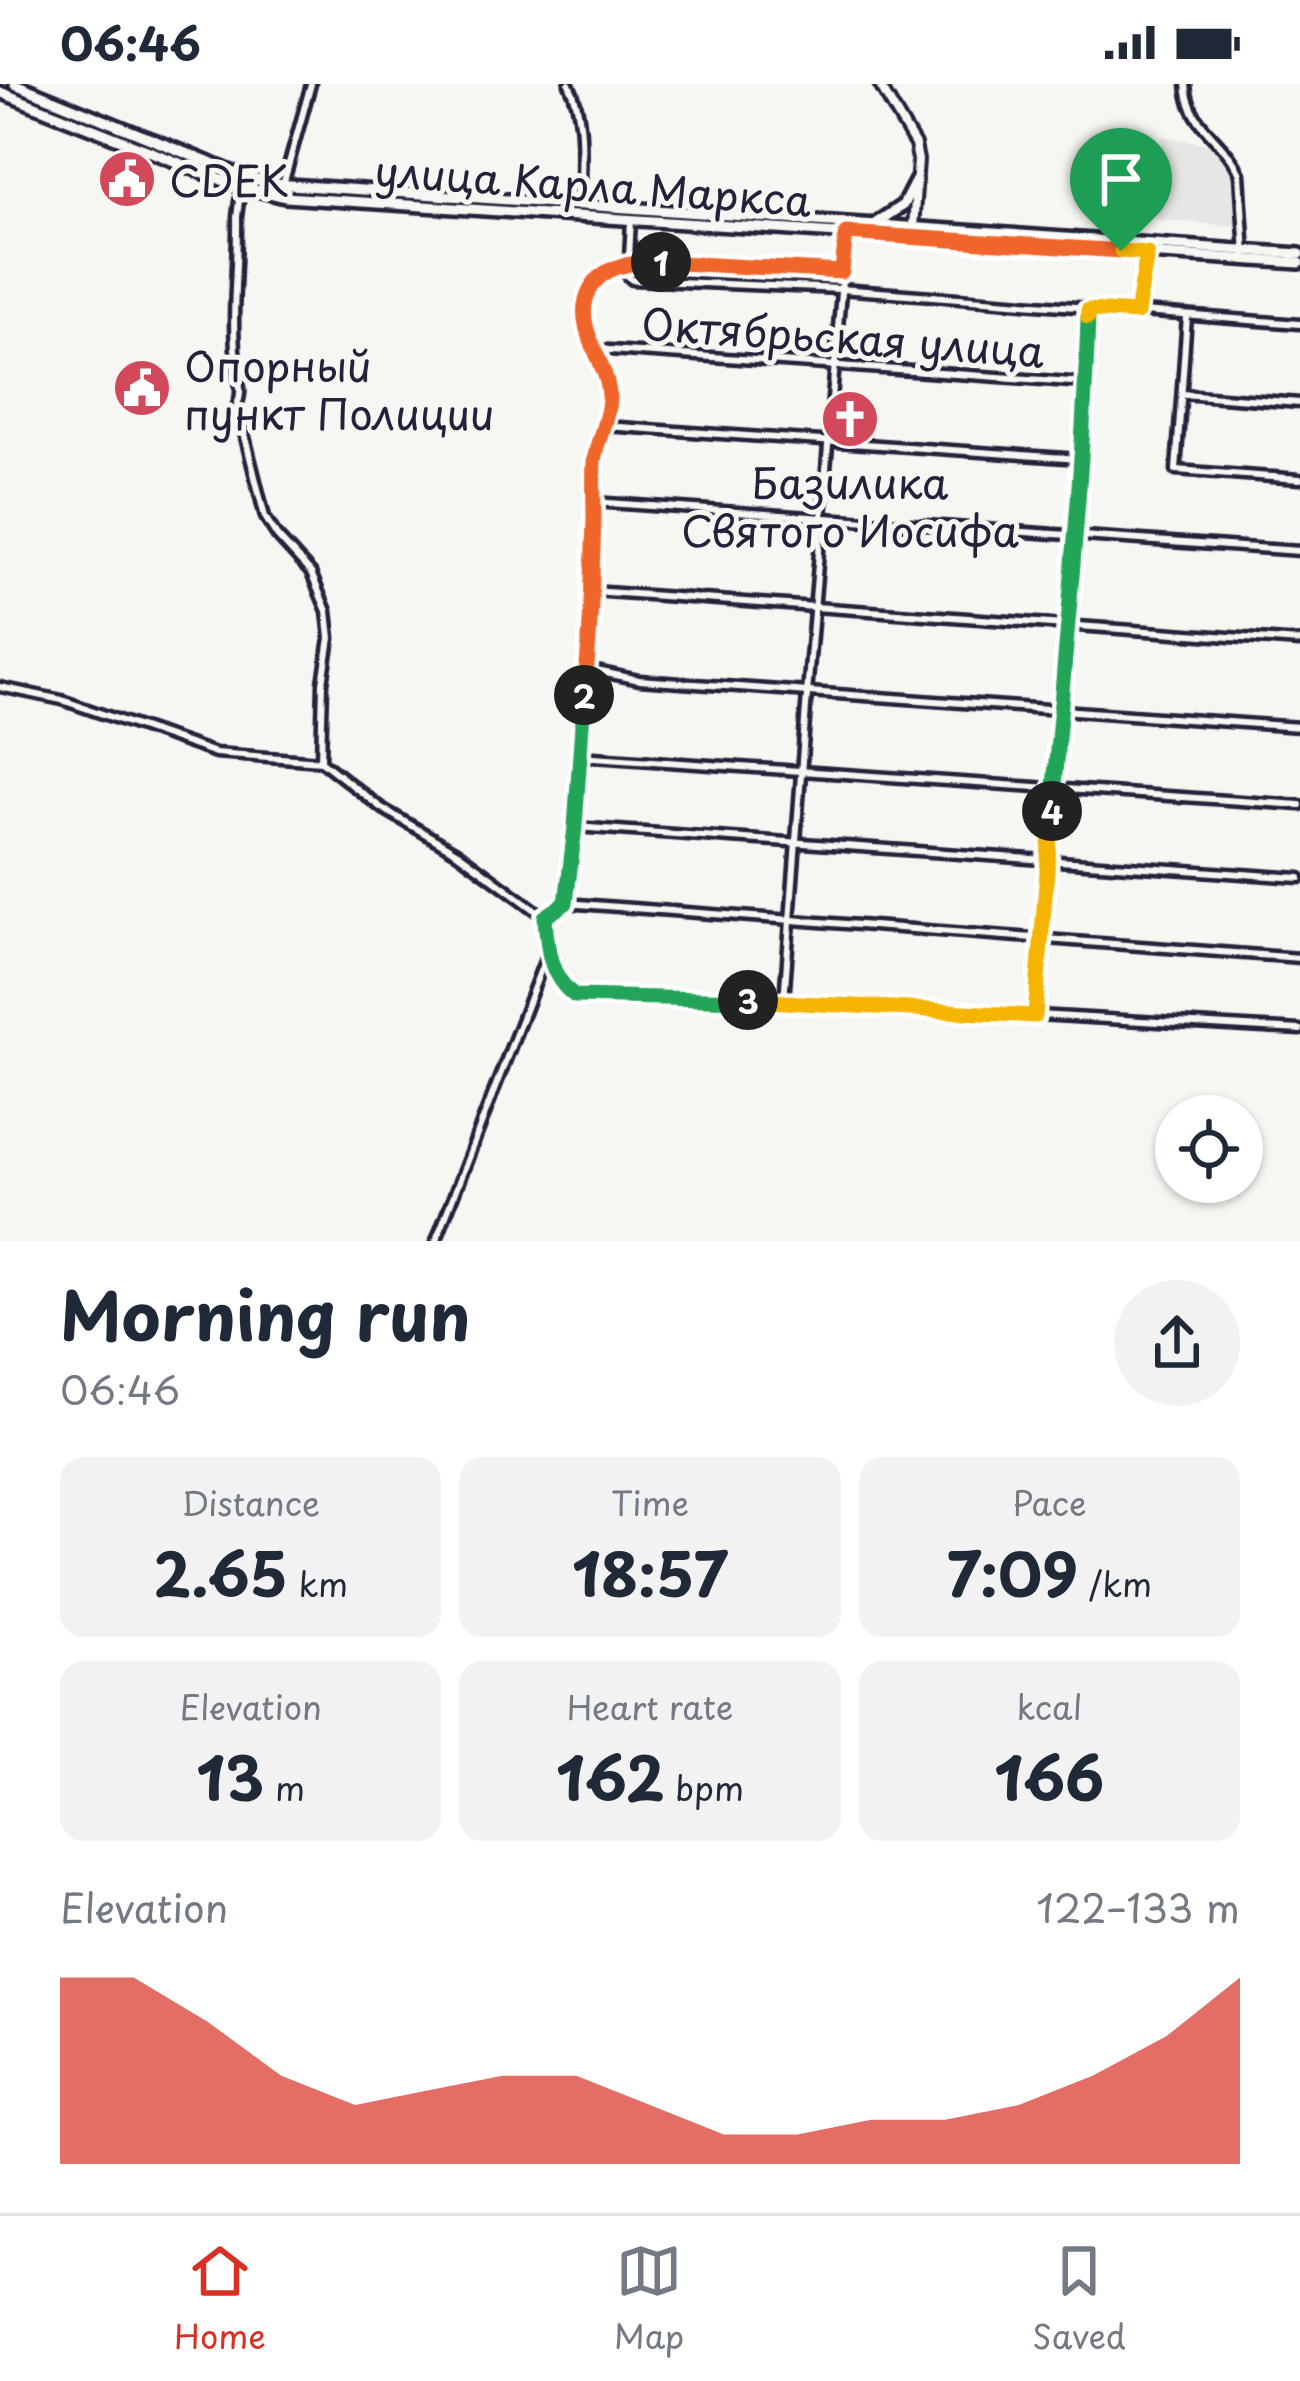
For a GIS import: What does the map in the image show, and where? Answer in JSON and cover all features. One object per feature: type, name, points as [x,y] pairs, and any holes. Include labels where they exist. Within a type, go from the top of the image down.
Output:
[{"type":"main road","points":[[15,84],[44,102]]},
{"type":"main road","points":[[0,92],[44,102]]},
{"type":"main road","name":"улица Карла Маркса","points":[[44,102],[285,197],[871,225],[913,233],[1147,253],[1300,254]]},
{"type":"main road","points":[[871,225],[903,205],[916,180]]},
{"type":"main road","name":"улица Карла Маркса","points":[[246,183],[631,220],[1245,254],[1300,263]]},
{"type":"street","points":[[283,185],[310,84]]},
{"type":"street","points":[[569,84],[581,121],[581,212]]},
{"type":"street","points":[[879,84],[915,145],[913,233]]},
{"type":"street","points":[[1186,84],[1196,118],[1240,174],[1245,254]]},
{"type":"street","points":[[246,183],[237,217],[233,334],[241,397],[237,406],[265,517],[311,572],[327,611],[330,638],[323,683],[321,761]]},
{"type":"street","points":[[631,220],[628,275],[632,280],[840,290],[1300,324]]},
{"type":"street","points":[[784,1002],[846,233]]},
{"type":"street","points":[[1137,313],[1147,253]]},
{"type":"street","points":[[566,903],[592,591],[594,457],[609,398],[607,379],[586,327],[585,302],[596,278],[628,262],[842,272]]},
{"type":"street","points":[[1035,1016],[1062,712],[1088,310]]},
{"type":"street","points":[[1187,316],[1176,470],[1300,479]]},
{"type":"street","name":"Октябрьская улица","points":[[595,349],[1086,383]]},
{"type":"street","points":[[1182,394],[1300,403]]},
{"type":"street","points":[[604,426],[1080,460]]},
{"type":"street","points":[[594,502],[1300,551]]},
{"type":"street","points":[[592,591],[1300,642]]},
{"type":"street","points":[[587,669],[639,680],[806,694],[1300,727]]},
{"type":"street","points":[[0,687],[62,700],[215,753],[321,761],[380,807],[458,853],[545,917],[548,952],[561,985],[575,996],[784,1002],[1300,1030]]},
{"type":"street","points":[[578,756],[1300,805]]},
{"type":"street","points":[[575,827],[1300,878]]},
{"type":"street","points":[[545,917],[566,903],[1300,958]]},
{"type":"street","points":[[436,1241],[548,952]]},
{"type":"shaded area","points":[[1163,136],[1208,144],[1233,170],[1239,226],[1156,220]]},
{"type":"place","name":"CDEK","points":[[127,179]]},
{"type":"place","name":"Опорный пункт Полиции","points":[[142,388]]},
{"type":"place","name":"Базилика Святого Иосифа","points":[[850,419]]},
{"type":"route","points":[[846,233],[1121,251],[1147,253],[1137,313],[1088,310],[1062,712],[1035,1016],[773,1000],[575,996],[569,992],[561,985],[548,952],[545,917],[566,903],[575,827],[592,591],[594,457],[609,398],[607,379],[586,327],[585,302],[596,278],[628,262],[842,272],[846,233]]}]
